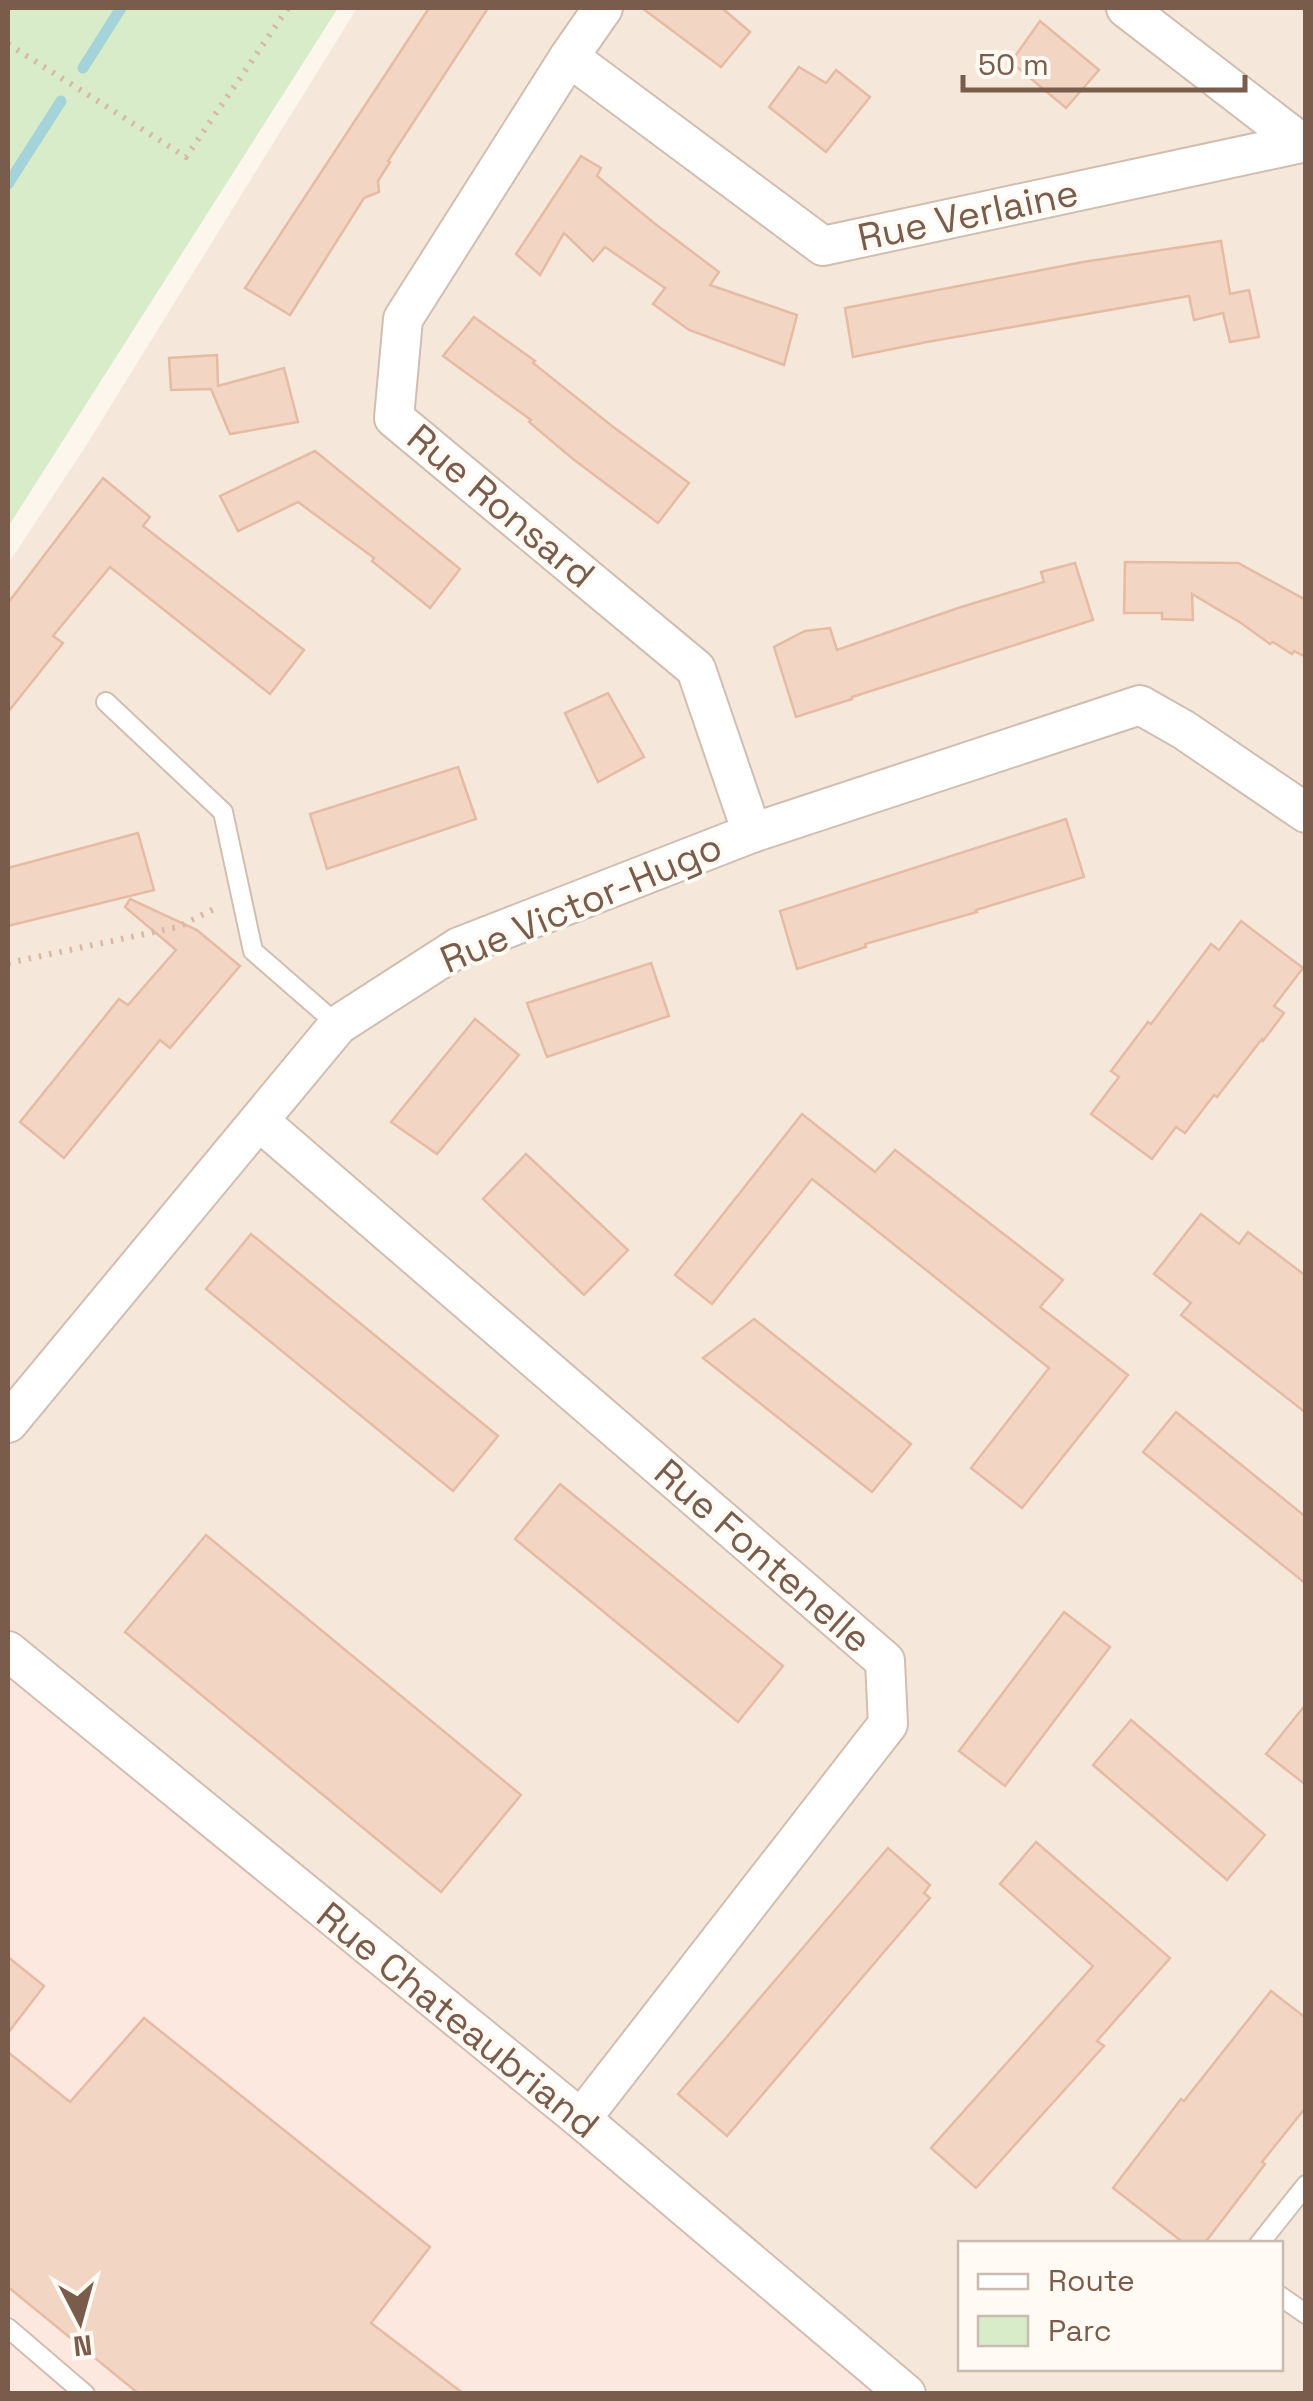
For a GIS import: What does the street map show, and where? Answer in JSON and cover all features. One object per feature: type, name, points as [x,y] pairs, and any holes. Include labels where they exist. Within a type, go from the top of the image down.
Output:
[{"type":"street","name":"Rue Ronsard","points":[[603,8],[404,319],[394,418],[696,669],[752,833]]},
{"type":"street","points":[[1126,8],[1303,142]]},
{"type":"street","name":"Rue Verlaine","points":[[569,57],[823,246],[1303,142]]},
{"type":"street","name":"Rue Victor-Hugo","points":[[8,1423],[338,1025],[458,946],[752,833],[1140,705],[1184,730],[1306,813]]},
{"type":"street","name":"Rue Fontenelle","points":[[259,1122],[885,1661],[888,1724],[580,2120]]},
{"type":"street","name":"Rue Chateaubriand","points":[[8,1651],[580,2120],[906,2394]]},
{"type":"lane","points":[[106,702],[224,812],[253,951],[338,1025]]},
{"type":"lane","points":[[1261,2241],[1305,2188]]},
{"type":"lane","points":[[1283,2298],[1306,2314]]},
{"type":"lane","points":[[8,2328],[84,2394]]},
{"type":"path","points":[[8,44],[186,157],[288,8]]},
{"type":"path","points":[[8,962],[178,927],[241,895]]},
{"type":"shaded area","points":[[357,8],[1305,8],[1305,2393],[904,2393],[8,1668],[8,564],[82,452]]},
{"type":"shaded area","points":[[8,1668],[904,2393],[8,2393]]},
{"type":"green space","points":[[8,8],[338,8],[8,527]]},
{"type":"building","points":[[429,8],[488,8],[388,161],[378,181],[379,192],[364,198],[290,315],[245,288]]},
{"type":"building","points":[[642,8],[722,8],[750,32],[721,67]]},
{"type":"building","points":[[1040,21],[1099,70],[1066,108],[1011,62]]},
{"type":"building","points":[[799,67],[826,83],[836,70],[870,97],[826,152],[769,107]]},
{"type":"building","points":[[581,156],[601,168],[597,176],[719,272],[710,285],[797,315],[784,365],[689,330],[653,304],[665,288],[605,247],[593,261],[564,233],[540,275],[516,254]]},
{"type":"building","points":[[1221,241],[1230,294],[1249,290],[1259,337],[1230,342],[1223,313],[1194,320],[1189,296],[853,357],[845,308],[1083,262]]},
{"type":"building","points":[[474,317],[689,483],[658,523],[573,459],[531,420],[443,356]]},
{"type":"building","points":[[217,355],[218,386],[284,368],[298,422],[230,434],[211,389],[171,390],[169,358]]},
{"type":"building","points":[[315,451],[460,569],[430,608],[372,561],[374,558],[298,502],[238,531],[220,496]]},
{"type":"building","points":[[103,478],[150,517],[143,526],[304,650],[270,694],[110,567],[53,636],[63,643],[8,712],[8,603]]},
{"type":"building","points":[[1125,562],[1238,563],[1306,600],[1306,657],[1270,644],[1192,594],[1193,620],[1162,619],[1162,613],[1124,613]]},
{"type":"building","points":[[1075,563],[1093,620],[796,717],[774,647],[805,631],[830,628],[837,650],[1044,582],[1041,572]]},
{"type":"building","points":[[608,693],[644,757],[598,782],[565,713]]},
{"type":"building","points":[[458,767],[476,819],[327,869],[310,814]]},
{"type":"building","points":[[1066,819],[1084,877],[865,944],[866,947],[797,969],[780,911]]},
{"type":"building","points":[[138,833],[154,890],[8,926],[8,868]]},
{"type":"building","points":[[130,899],[197,930],[240,966],[170,1048],[160,1040],[64,1158],[20,1122],[119,999],[128,1005],[176,950],[125,907]]},
{"type":"building","points":[[1241,921],[1303,968],[1274,1006],[1284,1013],[1263,1041],[1185,1133],[1176,1127],[1152,1159],[1091,1114],[1119,1077],[1111,1071],[1148,1022],[1151,1024],[1211,944],[1219,950]]},
{"type":"building","points":[[651,963],[669,1016],[547,1057],[527,1003]]},
{"type":"building","points":[[475,1019],[519,1055],[437,1154],[391,1122]]},
{"type":"building","points":[[802,1114],[875,1172],[895,1150],[1063,1280],[1040,1307],[1128,1375],[1022,1508],[971,1468],[1049,1368],[812,1179],[712,1304],[675,1275]]},
{"type":"building","points":[[526,1154],[628,1250],[584,1295],[483,1199]]},
{"type":"building","points":[[1201,1214],[1239,1244],[1248,1232],[1306,1276],[1306,1413],[1181,1315],[1191,1303],[1154,1274]]},
{"type":"building","points":[[251,1234],[498,1436],[453,1491],[206,1289]]},
{"type":"building","points":[[754,1319],[911,1444],[872,1492],[703,1358]]},
{"type":"building","points":[[1176,1412],[1306,1517],[1306,1584],[1143,1452]]},
{"type":"building","points":[[560,1484],[783,1666],[738,1722],[515,1539]]},
{"type":"building","points":[[206,1535],[521,1795],[441,1892],[125,1632]]},
{"type":"building","points":[[1064,1612],[1110,1647],[1005,1786],[959,1751]]},
{"type":"building","points":[[1306,1704],[1306,1785],[1266,1754]]},
{"type":"building","points":[[1131,1720],[1265,1835],[1227,1880],[1093,1765]]},
{"type":"building","points":[[1036,1842],[1170,1958],[1097,2041],[1104,2046],[976,2188],[931,2148],[1093,1966],[1000,1884]]},
{"type":"building","points":[[888,1848],[930,1885],[924,1893],[930,1898],[727,2136],[678,2094]]},
{"type":"building","points":[[8,1957],[44,1986],[8,2033]]},
{"type":"building","points":[[1271,1991],[1306,2018],[1306,2107],[1206,2241],[1181,2241],[1113,2188],[1181,2099],[1184,2101]]},
{"type":"building","points":[[144,2018],[430,2247],[371,2323],[464,2394],[139,2394],[8,2287],[8,2052],[70,2102]]},
{"type":"waterway","points":[[83,68],[121,8]]},
{"type":"waterway","points":[[8,184],[61,101]]}]
